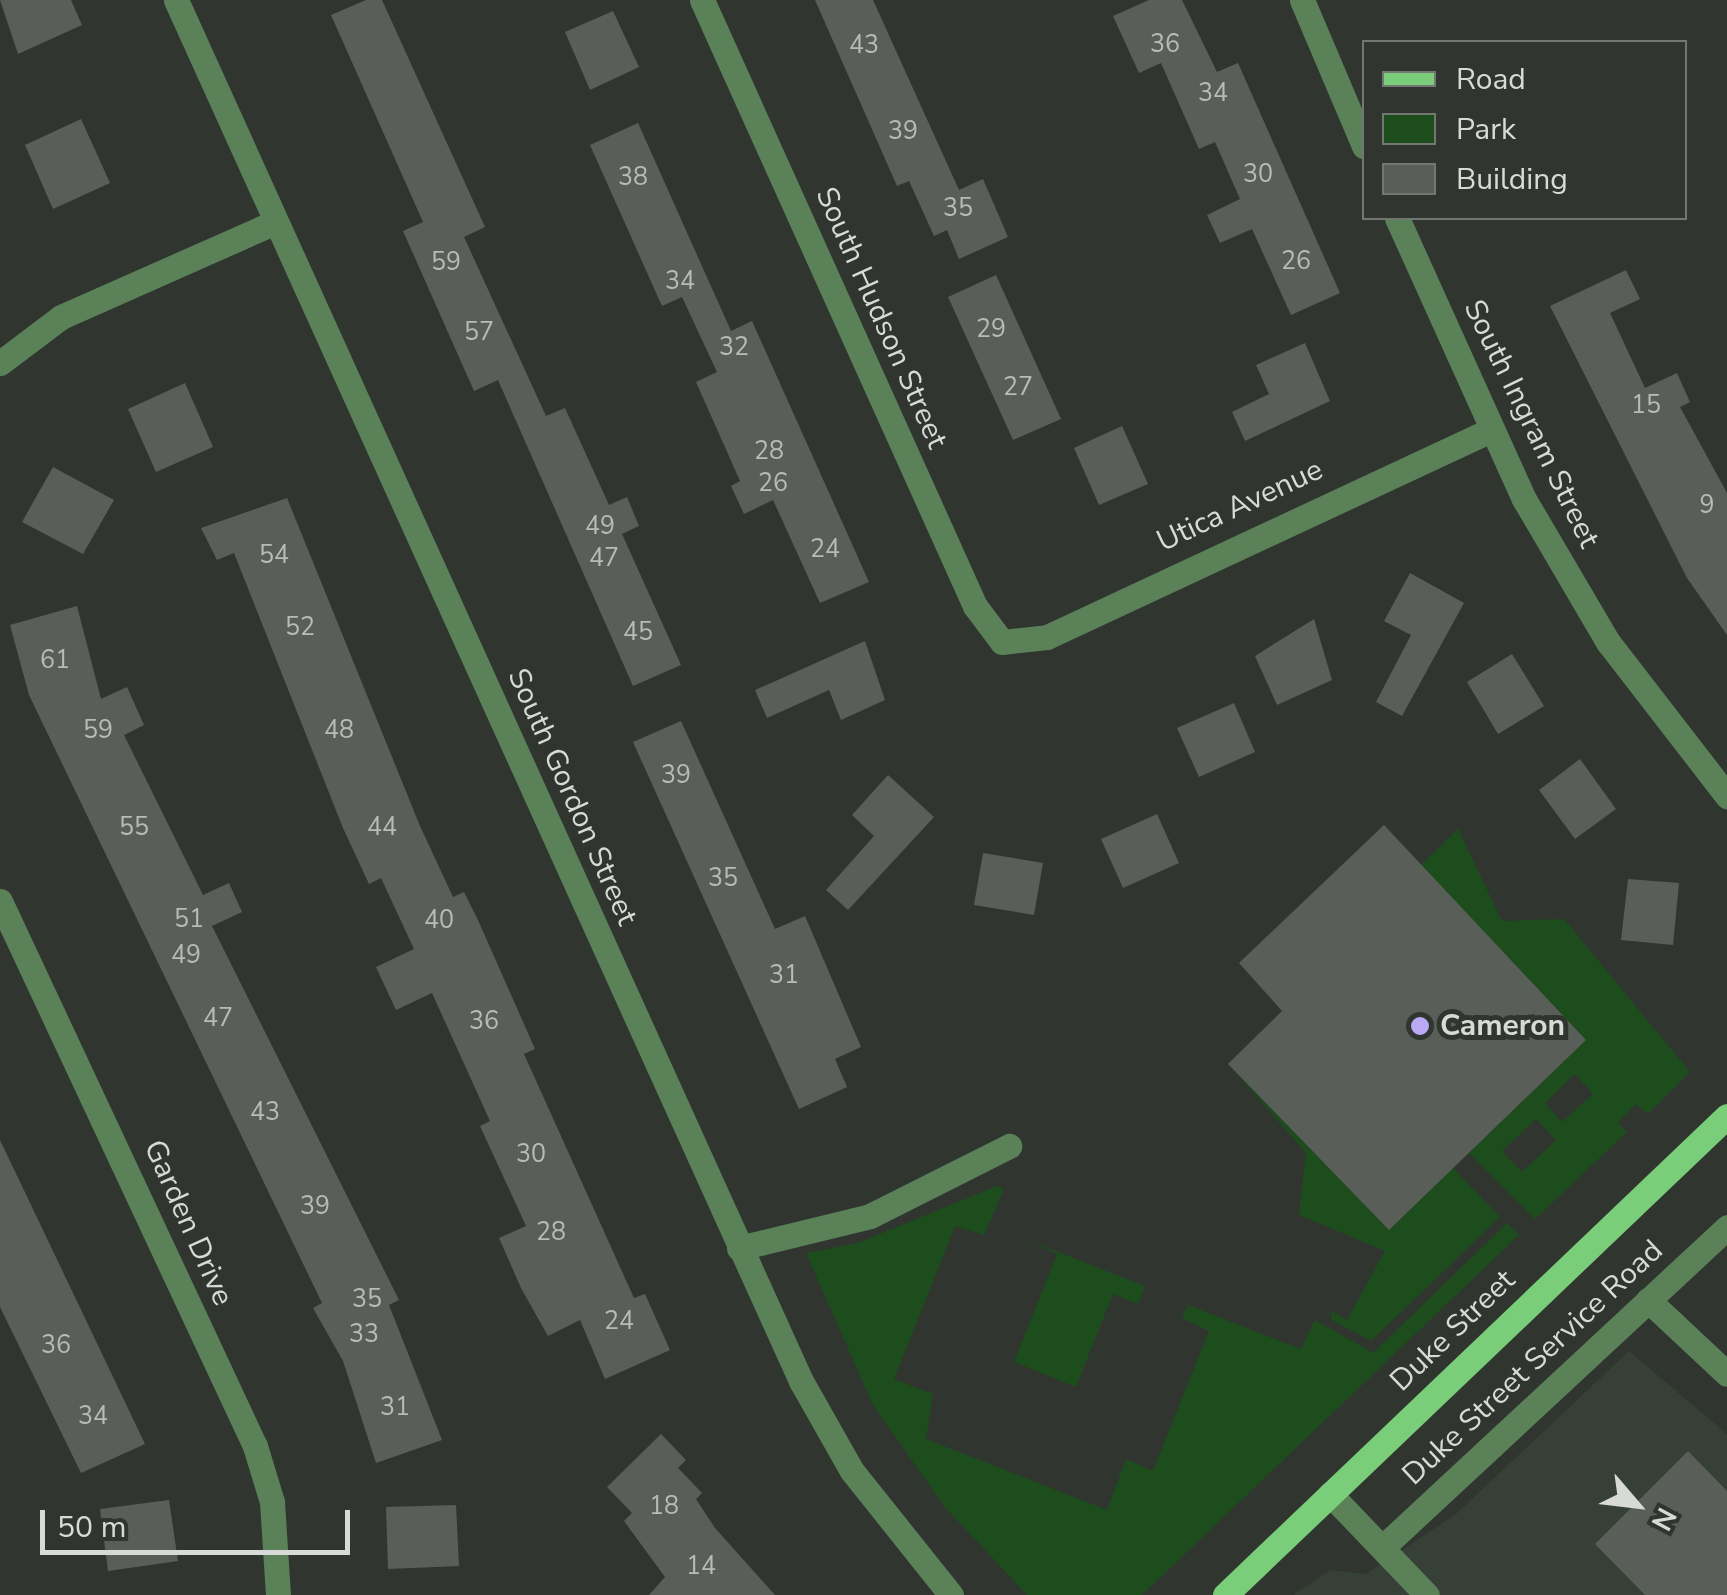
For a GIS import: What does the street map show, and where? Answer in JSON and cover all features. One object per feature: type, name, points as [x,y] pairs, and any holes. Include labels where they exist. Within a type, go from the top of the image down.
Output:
[{"type":"main road","name":"Duke Street","points":[[1225,1595],[1727,1116]]},
{"type":"street","name":"South Gordon Street","points":[[176,0],[738,1248],[852,1472],[951,1595]]},
{"type":"street","name":"South Hudson Street","points":[[702,0],[975,606],[1002,642],[1018,644]]},
{"type":"street","points":[[1302,0],[1362,141]]},
{"type":"street","name":"South Ingram Street","points":[[1398,220],[1492,430],[1608,642],[1727,796]]},
{"type":"street","points":[[0,363],[61,317],[275,222]]},
{"type":"street","name":"Utica Avenue","points":[[1018,644],[1492,430]]},
{"type":"street","name":"Garden Drive","points":[[0,901],[255,1446],[272,1502],[278,1589]]},
{"type":"street","points":[[738,1248],[870,1216],[1009,1146]]},
{"type":"street","name":"Duke Street Service Road","points":[[1383,1547],[1727,1227]]},
{"type":"street","points":[[1648,1300],[1727,1374]]},
{"type":"street","points":[[1330,1494],[1427,1595]]},
{"type":"shaded area","points":[[1629,1351],[1727,1434],[1727,1595],[1293,1595],[1331,1570],[1366,1574],[1456,1514]]},
{"type":"green space","points":[[1458,829],[1502,921],[1564,919],[1690,1072],[1648,1114],[1636,1104],[1618,1123],[1627,1132],[1535,1219],[1469,1153],[1586,1040],[1421,865]],"holes":[[[1575,1074],[1593,1094],[1562,1122],[1545,1103]],[[1536,1119],[1556,1140],[1522,1172],[1502,1151]]]},
{"type":"green space","points":[[1232,1068],[1389,1230],[1453,1168],[1500,1217],[1371,1341],[1332,1320],[1331,1311],[1347,1320],[1385,1251],[1299,1215],[1306,1153]]},
{"type":"green space","points":[[997,1186],[1004,1189],[984,1235],[955,1226],[894,1379],[933,1394],[926,1439],[1107,1510],[1126,1459],[1153,1471],[1209,1331],[1182,1318],[1188,1305],[1301,1349],[1315,1320],[1373,1353],[1507,1223],[1519,1235],[1142,1595],[1027,1595],[944,1506],[873,1405],[806,1253],[858,1243]]},
{"type":"green space","points":[[1030,1241],[1145,1286],[1138,1304],[1113,1294],[1076,1387],[1014,1362],[1057,1254]]},
{"type":"building","points":[[0,0],[71,0],[82,25],[18,54]]},
{"type":"building","points":[[366,0],[382,0],[485,227],[464,237],[546,416],[565,408],[609,505],[627,497],[639,526],[622,534],[681,665],[633,686],[498,380],[474,391],[403,231],[423,222],[331,15]]},
{"type":"building","points":[[815,0],[873,0],[959,190],[983,179],[1008,237],[959,259],[947,230],[934,236],[909,181],[897,186]]},
{"type":"building","points":[[1149,0],[1182,0],[1217,72],[1238,63],[1340,293],[1291,315],[1252,229],[1220,243],[1207,215],[1240,199],[1215,142],[1199,149],[1161,63],[1139,73],[1113,16]]},
{"type":"building","points":[[613,11],[639,67],[590,90],[565,32]]},
{"type":"building","points":[[81,119],[110,183],[53,209],[25,145]]},
{"type":"building","points":[[638,123],[731,331],[752,321],[869,582],[820,603],[773,500],[744,514],[731,486],[740,481],[696,382],[717,372],[682,297],[662,306],[590,145]]},
{"type":"building","points":[[1626,270],[1640,299],[1610,313],[1645,388],[1677,373],[1690,402],[1680,407],[1727,493],[1727,635],[1687,578],[1550,306]]},
{"type":"building","points":[[996,275],[1061,419],[1013,440],[948,297]]},
{"type":"building","points":[[1305,343],[1330,401],[1245,441],[1232,412],[1269,394],[1256,365]]},
{"type":"building","points":[[185,383],[213,447],[156,472],[128,409]]},
{"type":"building","points":[[1122,426],[1148,484],[1099,505],[1074,448]]},
{"type":"building","points":[[53,467],[114,500],[83,554],[22,522]]},
{"type":"building","points":[[287,498],[420,826],[453,897],[464,892],[478,920],[535,1049],[524,1054],[634,1298],[645,1294],[670,1350],[605,1379],[580,1320],[548,1336],[521,1288],[499,1238],[526,1226],[480,1126],[490,1121],[432,993],[396,1010],[376,967],[414,949],[381,878],[369,884],[343,828],[234,553],[217,560],[201,528]]},
{"type":"building","points":[[1410,573],[1464,603],[1402,716],[1376,702],[1411,635],[1384,621]]},
{"type":"building","points":[[77,606],[101,699],[127,687],[144,725],[124,735],[203,895],[229,883],[242,912],[212,926],[399,1300],[389,1305],[442,1440],[376,1463],[343,1361],[313,1308],[322,1303],[29,695],[10,625]]},
{"type":"building","points":[[1314,619],[1332,680],[1277,705],[1255,656]]},
{"type":"building","points":[[865,641],[885,700],[841,720],[829,690],[767,718],[755,690]]},
{"type":"building","points":[[1512,654],[1544,706],[1498,734],[1467,682]]},
{"type":"building","points":[[1234,703],[1255,752],[1199,777],[1177,728]]},
{"type":"building","points":[[681,721],[775,929],[805,916],[861,1047],[835,1059],[847,1087],[799,1109],[633,742]]},
{"type":"building","points":[[1580,759],[1616,809],[1575,839],[1539,790]]},
{"type":"building","points":[[888,775],[934,817],[848,910],[826,890],[874,836],[852,815]]},
{"type":"building","points":[[1157,814],[1179,863],[1123,888],[1101,839]]},
{"type":"building","name":"Cameron","points":[[1384,825],[1586,1040],[1389,1230],[1228,1064],[1282,1011],[1239,963]]},
{"type":"building","points":[[983,853],[1043,863],[1034,915],[974,905]]},
{"type":"building","points":[[1628,879],[1679,883],[1673,945],[1621,940]]},
{"type":"building","points":[[0,1140],[145,1444],[81,1473],[0,1307]]},
{"type":"building","points":[[661,1434],[686,1460],[678,1468],[702,1493],[696,1499],[715,1528],[775,1595],[649,1595],[665,1577],[624,1521],[632,1513],[607,1487]]},
{"type":"building","points":[[1688,1451],[1727,1491],[1727,1595],[1645,1595],[1595,1544]]},
{"type":"building","points":[[169,1500],[178,1561],[108,1571],[100,1509]]},
{"type":"building","points":[[456,1505],[459,1566],[388,1569],[386,1507]]},
{"type":"place","name":"Cameron","points":[[1420,1026]]}]
